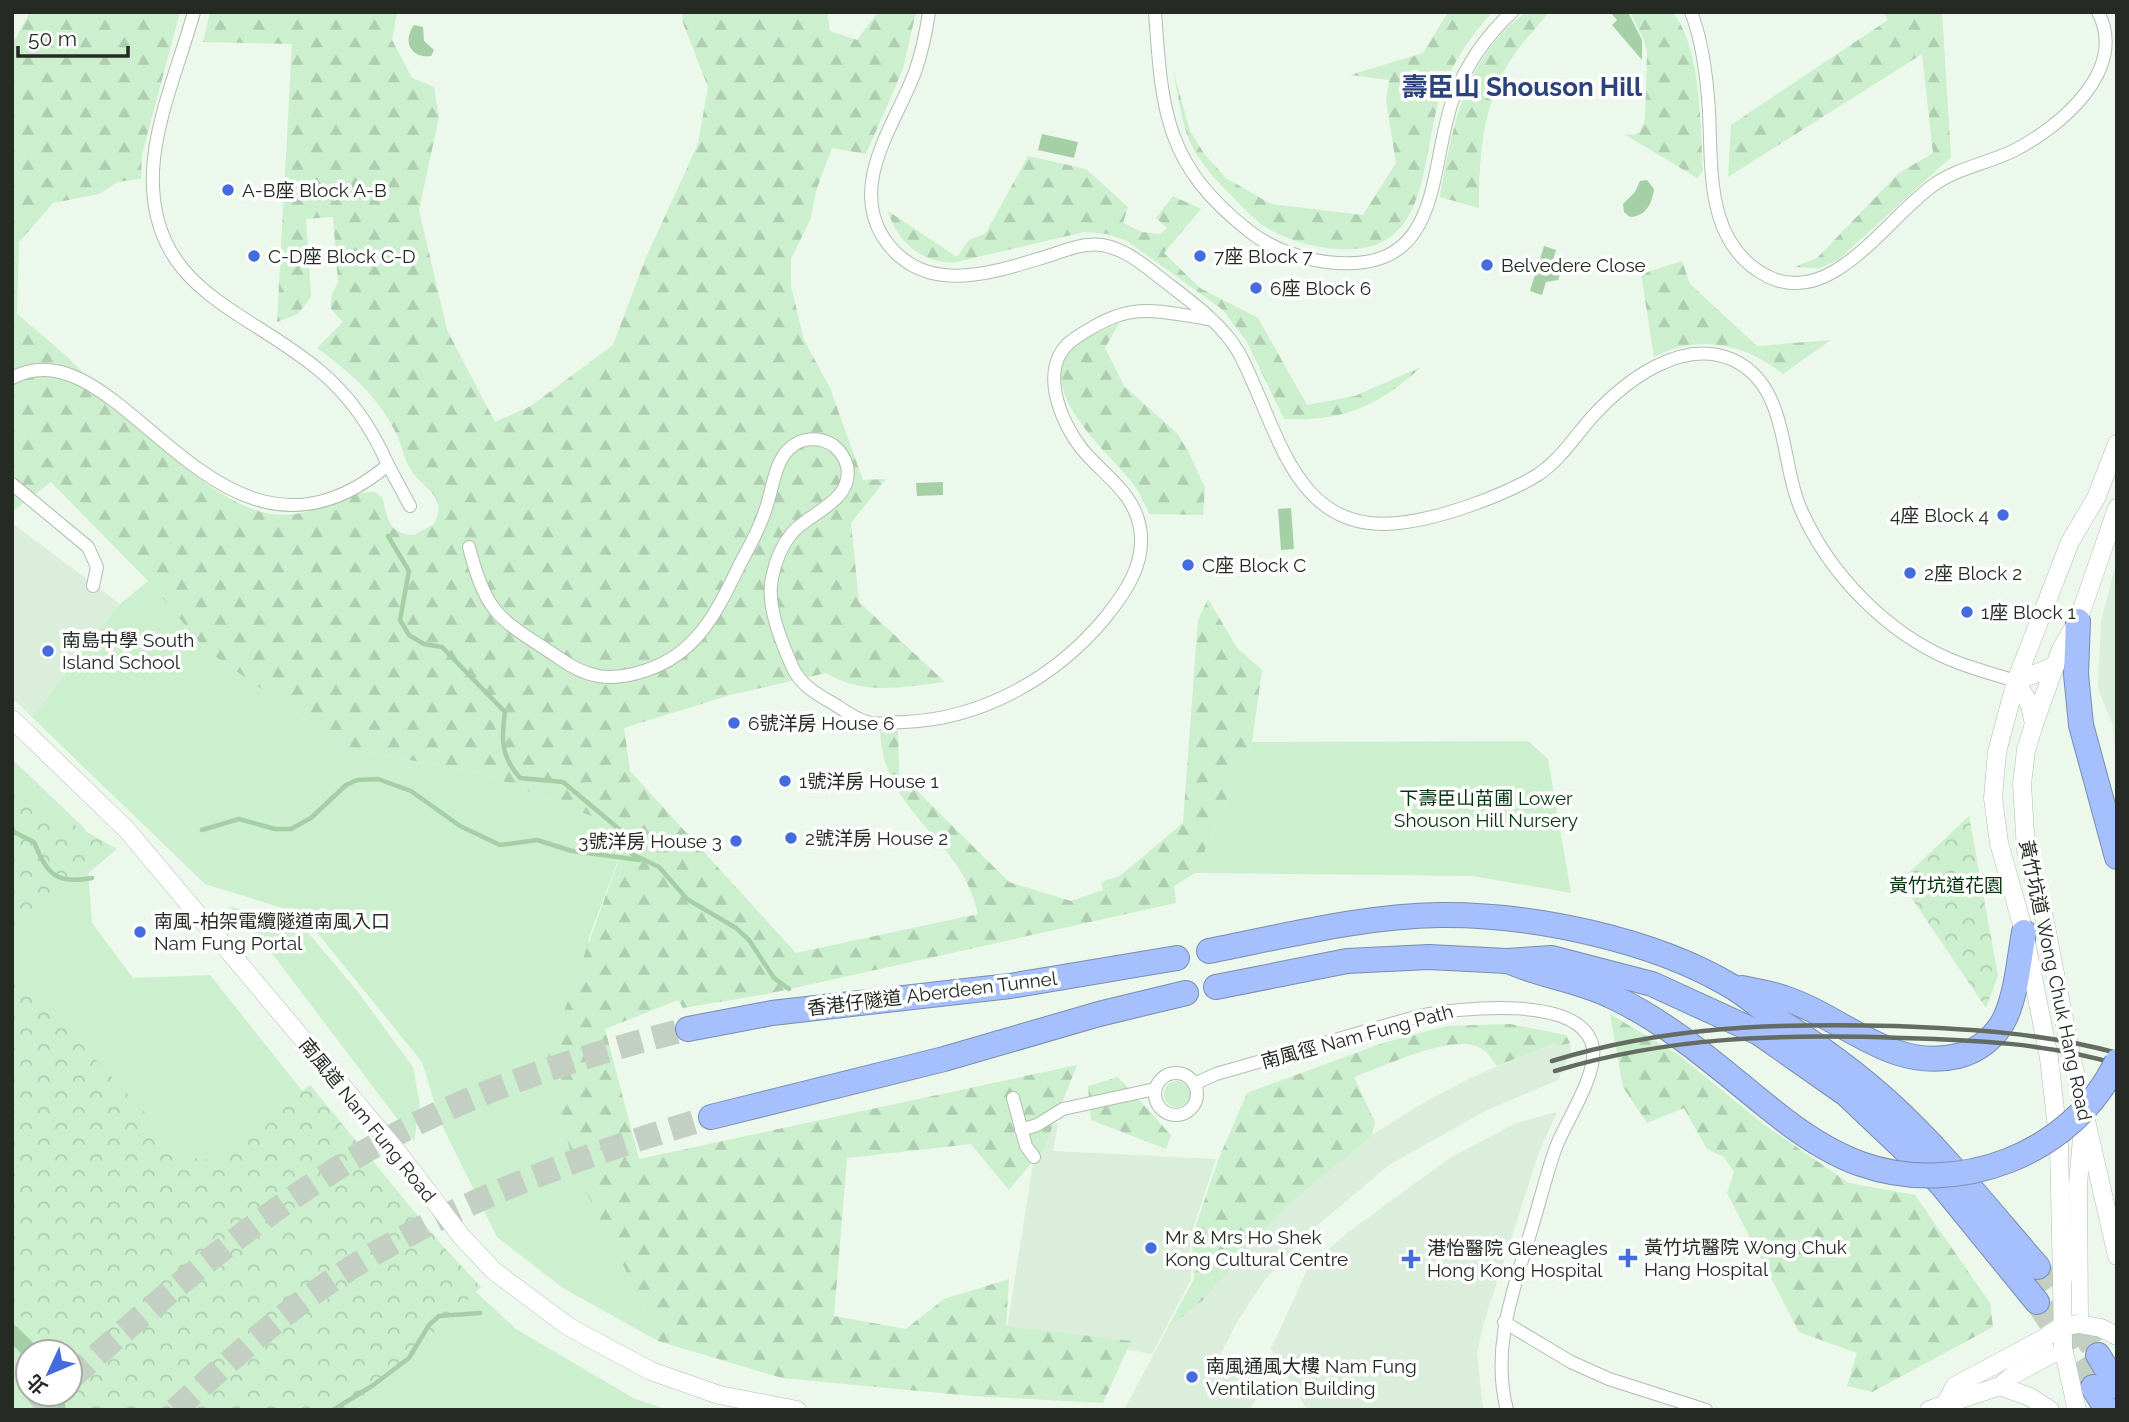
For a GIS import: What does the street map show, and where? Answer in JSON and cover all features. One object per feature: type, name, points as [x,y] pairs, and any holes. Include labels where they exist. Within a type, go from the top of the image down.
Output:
[{"type":"highway","points":[[2078,621],[2076,674],[2081,725],[2117,857]]},
{"type":"highway","points":[[1209,951],[1380,920],[1475,916],[1527,920],[1578,930],[1634,946],[1731,986],[1785,998],[1899,1054],[1934,1060],[1955,1057],[1986,1043],[2005,1019],[2013,994],[2024,932]]},
{"type":"highway","points":[[1216,987],[1347,961],[1429,957],[1507,961],[1541,957],[1564,960],[1652,984],[1726,1016],[1792,1054],[1846,1094],[1908,1151],[1947,1192],[2037,1302]]},
{"type":"highway","name":"香港仔隧道 Aberdeen Tunnel","points":[[688,1029],[772,1013],[1010,986],[1177,958]]},
{"type":"highway","points":[[1507,961],[1541,975],[1593,989],[1637,1009],[1676,1034],[1769,1108],[1823,1146],[1867,1166],[1920,1176],[1966,1173],[2016,1157],[2056,1133],[2091,1100],[2111,1068]]},
{"type":"highway","points":[[1731,986],[1849,1068],[1891,1104],[2038,1268]]},
{"type":"highway","points":[[711,1117],[944,1059],[1099,1014],[1186,993]]},
{"type":"highway","points":[[2098,1355],[2107,1410]]},
{"type":"main road","name":"黃竹坑道 Wong Chuk Hang Road","points":[[2078,1321],[2062,1281],[2059,1144],[2049,1058],[2024,932],[1999,843],[1993,798],[1997,752],[2016,681],[2070,542],[2096,498],[2117,444]]},
{"type":"main road","name":"黃竹坑道 Wong Chuk Hang Road","points":[[2117,508],[2078,621],[2055,666],[2034,724],[2026,751],[2022,784],[2024,838],[2044,917],[2084,1116],[2117,1256]]},
{"type":"main road","points":[[2070,542],[2083,539],[2095,543],[2102,550]]},
{"type":"main road","points":[[2034,724],[2030,705],[2016,681],[2055,666]]},
{"type":"main road","name":"南風道 Nam Fung Road","points":[[12,719],[127,830],[396,1150],[461,1236],[494,1271],[569,1328],[651,1371],[708,1392],[797,1410]]},
{"type":"main road","points":[[1929,1410],[1948,1401],[1962,1401],[2000,1386],[2013,1375],[2059,1350],[2078,1321],[2078,1184],[2084,1116]]},
{"type":"main road","points":[[1948,1401],[1955,1386],[2078,1321],[2117,1336]]},
{"type":"main road","points":[[2059,1350],[2069,1372],[2077,1410]]},
{"type":"main road","points":[[2000,1386],[2030,1397],[2050,1410]]},
{"type":"street","points":[[194,12],[155,154],[154,195],[163,234],[180,265],[203,291],[302,357],[333,382],[360,413],[410,506]]},
{"type":"street","points":[[929,12],[925,40],[914,75],[893,119],[872,180],[874,218],[893,251],[923,271],[958,277],[999,271],[1080,246],[1109,246],[1143,264],[1209,319],[1237,349],[1274,433],[1310,493],[1332,512],[1364,524],[1414,521],[1481,500],[1536,476],[1564,452],[1610,399],[1638,377],[1666,362],[1700,353],[1735,361],[1754,374],[1769,392],[1777,414],[1790,480],[1801,512],[1818,543],[1851,585],[1884,617],[1927,648],[1972,668],[2016,681]]},
{"type":"street","points":[[1156,12],[1160,73],[1169,123],[1176,146],[1189,171],[1256,237],[1301,256],[1345,263],[1379,259],[1399,248],[1415,232],[1426,213],[1448,115],[1460,82],[1478,50],[1513,12]]},
{"type":"street","points":[[1691,12],[1707,90],[1711,180],[1721,223],[1734,246],[1755,268],[1780,280],[1802,282],[1824,278],[1843,267],[1934,184],[2013,151],[2057,122],[2085,92],[2104,59],[2106,32],[2098,12]]},
{"type":"street","points":[[469,547],[483,594],[506,622],[582,674],[606,678],[641,672],[677,656],[702,634],[763,517],[784,455],[797,443],[822,440],[842,455],[847,471],[844,487],[834,500],[789,537],[777,562],[770,587],[773,608],[793,670],[808,688],[865,722],[928,721],[961,714],[1022,687],[1070,652],[1105,618],[1137,566],[1141,535],[1136,513],[1125,493],[1082,449],[1068,426],[1054,374],[1058,355],[1068,343],[1096,323],[1126,312],[1152,310],[1209,319]]},
{"type":"street","points":[[12,378],[43,368],[76,375],[220,483],[264,502],[296,505],[326,501],[354,490],[388,465]]},
{"type":"street","points":[[12,484],[89,547],[97,567],[93,586]]},
{"type":"street","name":"南風徑 Nam Fung Path","points":[[1194,1084],[1241,1066],[1419,1016],[1452,1010],[1502,1008],[1543,1012],[1580,1026],[1592,1046],[1589,1075],[1556,1147],[1504,1322],[1501,1350],[1507,1410]]},
{"type":"street","points":[[2111,1068],[2117,1044]]},
{"type":"street","points":[[1021,1130],[1037,1125],[1063,1109],[1155,1089],[1163,1078],[1176,1073],[1194,1084],[1195,1103],[1180,1115],[1160,1109],[1155,1089]]},
{"type":"street","points":[[1013,1098],[1021,1130],[1034,1157]]},
{"type":"street","points":[[1504,1322],[1584,1368],[1706,1410]]},
{"type":"shaded area","points":[[1610,12],[1628,12],[1642,40],[1642,60],[1612,25],[1617,20]]},
{"type":"shaded area","points":[[414,25],[423,27],[424,41],[434,50],[431,56],[418,55],[410,48],[410,31]]},
{"type":"shaded area","points":[[1042,134],[1078,142],[1074,158],[1038,150]]},
{"type":"shaded area","points":[[1647,180],[1654,189],[1652,200],[1644,212],[1630,217],[1624,212],[1623,204],[1635,192],[1640,181]]},
{"type":"shaded area","points":[[1544,246],[1556,250],[1552,263],[1561,272],[1558,280],[1546,282],[1542,295],[1530,291]]},
{"type":"shaded area","points":[[943,482],[943,495],[917,496],[916,483]]},
{"type":"shaded area","points":[[1291,508],[1294,549],[1281,550],[1278,509]]},
{"type":"shaded area","name":"南島中學 South Island School","points":[[12,523],[120,604],[32,717],[12,698]]},
{"type":"shaded area","points":[[2117,559],[2117,776],[2113,725],[2098,689],[2101,622]]},
{"type":"shaded area","points":[[1555,1042],[1557,1047],[1570,1043],[1571,1051],[1558,1080],[1485,1111],[1389,1165],[1308,1233],[1264,1281],[1237,1322],[1215,1365],[1261,1388],[1250,1410],[1124,1410],[1167,1329],[1203,1300],[1285,1207],[1323,1173],[1372,1135],[1418,1106],[1470,1078]]},
{"type":"shaded area","name":"港怡醫院 Gleneagles Hong Kong Hospital","points":[[1557,1112],[1539,1152],[1484,1322],[1477,1353],[1483,1410],[1307,1410],[1271,1349],[1309,1266],[1351,1230],[1450,1158],[1516,1123]]},
{"type":"shaded area","points":[[1058,1123],[1053,1151],[1216,1159],[1190,1238],[1191,1279],[1152,1354],[1007,1329],[1038,1132]]},
{"type":"green space","points":[[30,12],[180,12],[142,154],[141,179],[118,182],[99,194],[53,203],[19,242],[17,314],[66,356],[160,446],[214,489],[241,504],[266,513],[282,515],[310,511],[361,493],[374,492],[382,497],[394,528],[414,535],[434,524],[438,514],[436,499],[411,470],[397,435],[382,409],[352,376],[317,348],[343,322],[331,309],[331,297],[338,282],[333,217],[306,219],[311,297],[298,314],[277,322],[292,44],[203,42],[210,12],[397,12],[392,40],[412,78],[434,87],[439,117],[419,210],[447,330],[495,422],[531,406],[613,345],[645,260],[698,144],[708,87],[683,23],[682,12],[827,12],[830,31],[857,40],[878,12],[916,12],[903,69],[866,154],[832,148],[817,188],[810,220],[791,259],[791,286],[804,340],[830,388],[863,480],[886,479],[851,523],[859,602],[945,682],[869,687],[855,685],[826,673],[730,695],[624,728],[630,771],[796,953],[978,914],[957,865],[909,807],[895,785],[885,761],[880,732],[898,731],[899,773],[1009,882],[1071,901],[1103,890],[1101,882],[1120,876],[1183,823],[1198,620],[1208,599],[1237,648],[1262,670],[1252,742],[1195,873],[1174,886],[1176,903],[767,994],[683,1008],[678,1000],[605,1029],[639,1159],[1077,1065],[1044,1148],[1009,1190],[971,1144],[847,1158],[834,1316],[906,1329],[944,1299],[1009,1279],[1006,1326],[1131,1341],[1103,1403],[972,1396],[782,1378],[658,1341],[641,1300],[574,1168],[548,1056],[629,831],[482,773],[347,749],[206,650],[148,581],[51,482],[12,512],[12,45]]},
{"type":"green space","points":[[1448,12],[1493,12],[1476,31],[1444,85],[1419,192],[1410,214],[1397,231],[1379,244],[1354,249],[1333,249],[1301,242],[1272,231],[1241,206],[1195,152],[1184,125],[1173,70],[1190,131],[1205,155],[1226,178],[1271,204],[1363,215],[1396,163],[1386,101],[1389,80],[1350,75],[1423,53]]},
{"type":"green space","points":[[1526,12],[1549,12],[1512,57],[1492,98],[1481,152],[1479,208],[1440,197],[1457,119],[1475,72],[1488,50],[1505,30]]},
{"type":"green space","points":[[1630,12],[1672,12],[1682,27],[1689,45],[1698,88],[1703,171],[1697,178],[1624,134],[1633,135],[1640,132],[1645,120],[1647,53],[1644,40]]},
{"type":"green space","points":[[1883,12],[1942,12],[1951,157],[1838,260],[1820,268],[1794,267],[1817,258],[1899,173],[1933,153],[1922,54],[1728,177],[1731,125],[1888,20]]},
{"type":"green space","points":[[1028,156],[1086,169],[1128,207],[1123,223],[1142,232],[1160,234],[1167,228],[1156,218],[1173,196],[1201,209],[1164,253],[1200,288],[1258,318],[1307,405],[1355,396],[1421,367],[1390,392],[1358,409],[1324,418],[1284,419],[1247,342],[1223,310],[1127,241],[1107,234],[1084,232],[952,263],[920,254],[897,232],[888,211],[957,257],[969,240],[986,233]]},
{"type":"green space","points":[[1682,261],[1690,284],[1757,346],[1831,340],[1783,374],[1753,355],[1721,345],[1688,345],[1654,357],[1641,274]]},
{"type":"green space","points":[[1119,323],[1105,348],[1124,386],[1177,433],[1189,453],[1205,488],[1203,515],[1149,514],[1134,485],[1080,422],[1069,405],[1061,370],[1068,354],[1085,340]]},
{"type":"green space","points":[[148,581],[206,650],[347,749],[482,773],[629,831],[588,940],[641,1300],[658,1341],[563,1288],[497,1237],[440,1121],[422,1062],[302,914],[205,884],[32,717],[120,604]]},
{"type":"green space","name":"下壽臣山苗圃 Lower Shouson Hill Nursery","points":[[1528,741],[1548,759],[1571,893],[1473,876],[1195,873],[1252,742]]},
{"type":"green space","points":[[12,759],[85,829],[92,923],[133,978],[210,975],[424,1244],[516,1329],[635,1399],[669,1410],[12,1410]]},
{"type":"green space","points":[[12,790],[117,849],[12,937]]},
{"type":"green space","name":"黃竹坑道花園","points":[[1969,816],[1998,976],[1986,1008],[1900,881]]},
{"type":"green space","points":[[230,907],[299,922],[358,992],[413,1067],[420,1105],[414,1141],[274,956]]},
{"type":"green space","points":[[12,970],[177,1147],[195,1158],[213,1159],[226,1152],[310,1085],[442,1245],[481,1287],[383,1381],[345,1410],[76,1410],[84,1408],[84,1338],[41,1338],[12,1307]]},
{"type":"green space","points":[[1610,1014],[1680,1056],[1763,1124],[1849,1183],[1915,1195],[1990,1303],[1993,1327],[1872,1392],[1847,1386],[1857,1353],[1799,1332],[1727,1193],[1734,1172],[1724,1157],[1707,1149],[1684,1108],[1647,1123],[1623,1087]]},
{"type":"green space","points":[[1510,1024],[1566,1035],[1570,1043],[1557,1047],[1554,1043],[1497,1066],[1482,1049],[1455,1044],[1419,1052],[1354,1077],[1375,1122],[1372,1135],[1285,1207],[1203,1300],[1167,1329],[1194,1279],[1192,1237],[1219,1158],[1247,1093],[1383,1043],[1447,1026]]},
{"type":"green space","points":[[1118,1077],[1171,1135],[1166,1149],[1091,1120],[1088,1086]]},
{"type":"green space","points":[[1177,1081],[1186,1085],[1190,1094],[1186,1103],[1177,1107],[1168,1103],[1164,1094],[1168,1085]]},
{"type":"waterway","points":[[388,536],[409,571],[400,620],[409,635],[424,644],[442,647],[505,712],[504,747],[509,762],[520,778],[563,782],[619,829],[632,854],[659,867],[687,899],[736,928],[749,940],[774,978],[789,989]]},
{"type":"waterway","points":[[202,830],[239,819],[275,829],[291,829],[311,818],[346,785],[357,780],[378,779],[411,791],[460,826],[500,845],[537,840],[572,851],[640,860]]},
{"type":"waterway","points":[[12,831],[34,842],[43,862],[54,875],[70,880],[92,878]]},
{"type":"waterway","points":[[333,1410],[372,1386],[409,1358],[429,1325],[439,1316],[480,1313]]},
{"type":"waterway","points":[[12,1333],[17,1338]]},
{"type":"tunnel","points":[[84,1367],[240,1236],[312,1185],[389,1138],[429,1117],[514,1082],[600,1053],[688,1029]]},
{"type":"tunnel","points":[[175,1410],[251,1343],[310,1296],[375,1253],[420,1228],[563,1166],[711,1117]]},
{"type":"tunnel","points":[[2038,1267],[2098,1355]]},
{"type":"tunnel","points":[[2037,1302],[2093,1387]]},
{"type":"railway","points":[[1552,1061],[1594,1049],[1679,1034],[1808,1025],[1979,1031],[2034,1036],[2117,1053]]},
{"type":"railway","points":[[1555,1071],[1598,1059],[1684,1044],[1770,1037],[1929,1039],[2010,1044],[2064,1051],[2117,1064]]},
{"type":"place","name":"A-B座 Block A-B","points":[[228,190]]},
{"type":"place","name":"C-D座 Block C-D","points":[[254,256]]},
{"type":"place","name":"7座 Block 7","points":[[1200,256]]},
{"type":"place","name":"Belvedere Close","points":[[1487,265]]},
{"type":"place","name":"6座 Block 6","points":[[1256,288]]},
{"type":"place","name":"4座 Block 4","points":[[2003,515]]},
{"type":"place","name":"C座 Block C","points":[[1188,565]]},
{"type":"place","name":"2座 Block 2","points":[[1910,573]]},
{"type":"place","name":"1座 Block 1","points":[[1967,612]]},
{"type":"place","name":"南島中學 South Island School","points":[[48,651]]},
{"type":"place","name":"6號洋房 House 6","points":[[734,723]]},
{"type":"place","name":"1號洋房 House 1","points":[[785,781]]},
{"type":"place","name":"2號洋房 House 2","points":[[791,838]]},
{"type":"place","name":"3號洋房 House 3","points":[[736,841]]},
{"type":"place","name":"南風-柏架電纜隧道南風入口 Nam Fung Portal","points":[[140,932]]},
{"type":"place","name":"Mr & Mrs Ho Shek Kong Cultural Centre","points":[[1151,1248]]},
{"type":"place","name":"黃竹坑醫院 Wong Chuk Hang Hospital","points":[[1628,1258]]},
{"type":"place","name":"港怡醫院 Gleneagles Hong Kong Hospital","points":[[1411,1259]]},
{"type":"place","name":"南風通風大樓 Nam Fung Ventilation Building","points":[[1192,1377]]},
{"type":"district","name":"壽臣山 Shouson Hill","points":[[1522,87]]}]
